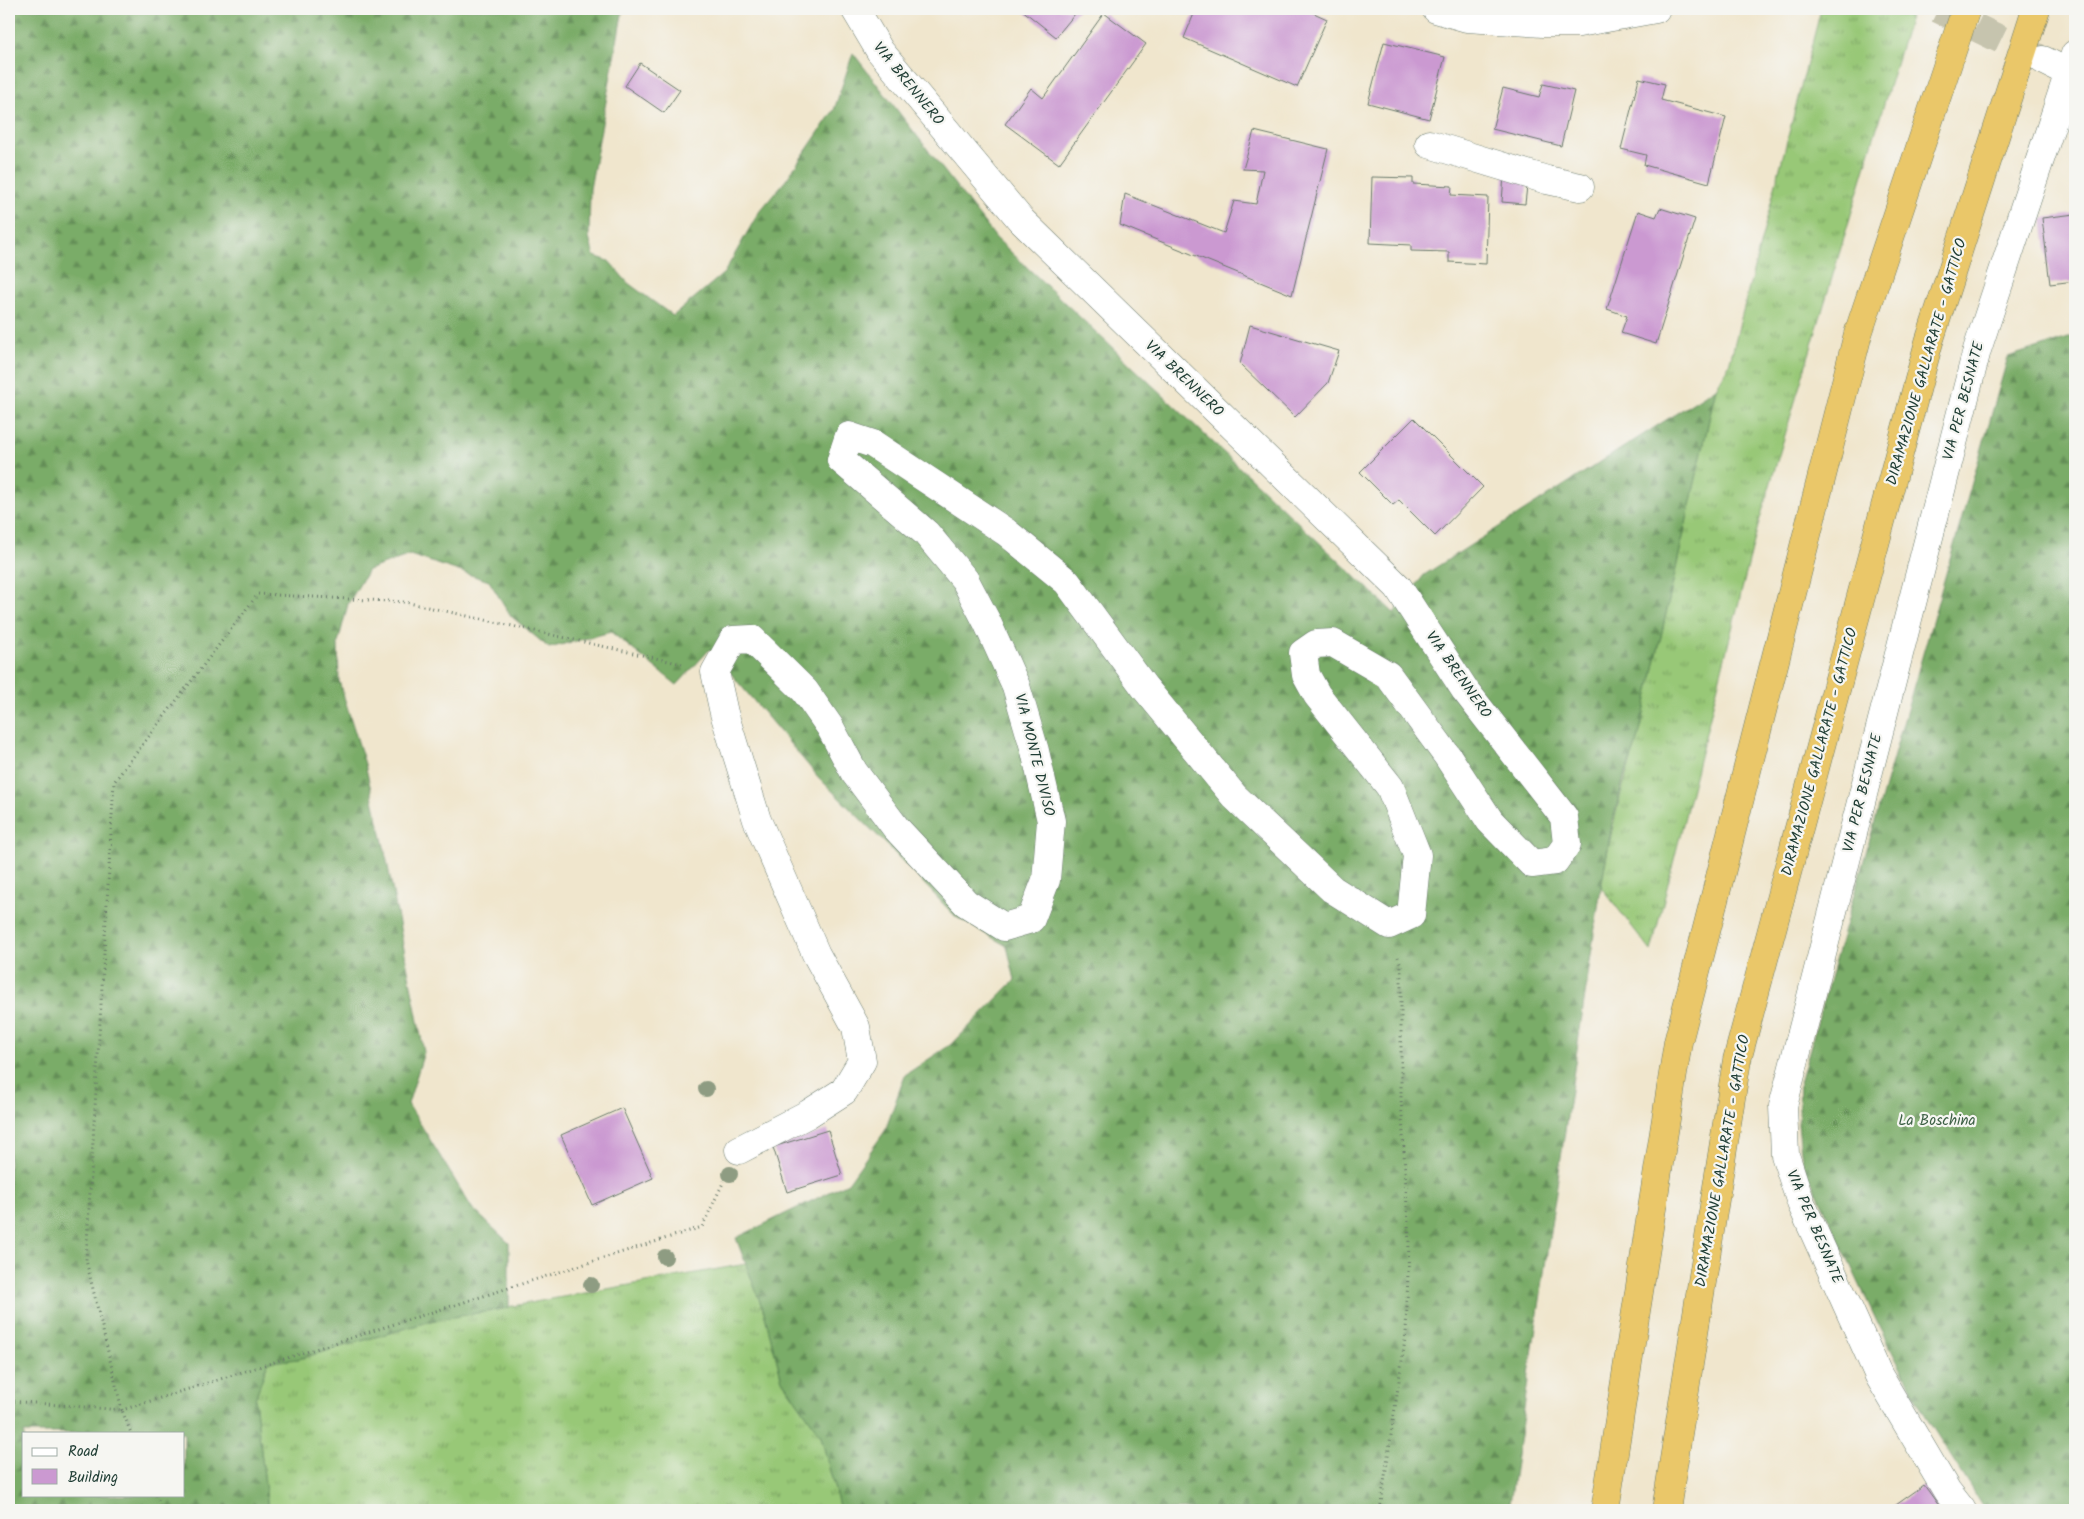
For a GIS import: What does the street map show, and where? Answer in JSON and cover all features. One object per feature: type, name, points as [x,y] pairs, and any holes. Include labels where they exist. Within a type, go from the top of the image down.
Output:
[{"type":"highway","points":[[1604,1510],[1678,1042],[1858,334],[1966,9]]},
{"type":"highway","name":"DIRAMAZIONE GALLARATE - GATTICO","points":[[1666,1510],[1737,1060],[1929,342],[2036,9]]},
{"type":"street","name":"VIA BRENNERO","points":[[855,9],[880,51],[1021,220],[1398,587],[1465,690],[1564,817],[1567,844],[1555,861],[1532,864],[1490,822],[1448,757],[1388,675],[1333,643],[1316,644],[1303,653],[1306,675],[1317,695],[1390,788],[1417,856],[1411,915],[1389,925]]},
{"type":"street","points":[[1436,9],[1467,18],[1543,16],[1579,23],[1656,9]]},
{"type":"street","points":[[2043,60],[2072,64]]},
{"type":"street","name":"VIA PER BESNATE","points":[[1962,1510],[1947,1491],[1879,1376],[1800,1202],[1785,1155],[1783,1106],[1977,350],[2072,64]]},
{"type":"street","points":[[1429,144],[1547,180],[1580,187]]},
{"type":"street","name":"VIA MONTE DIVISO","points":[[714,672],[733,640],[752,639],[805,691],[830,727],[854,772],[896,828],[966,903],[1004,927],[1031,919],[1046,880],[1051,821],[1035,751],[1016,686],[988,622],[965,580],[926,533],[841,460],[849,436],[874,444],[1006,532],[1067,582],[1145,688],[1234,796],[1332,889],[1389,925]]},
{"type":"street","points":[[714,672],[724,713],[757,820],[816,954],[856,1027],[862,1061],[844,1091],[808,1114],[739,1150]]},
{"type":"path","points":[[131,1432],[122,1410],[86,1260],[114,782],[258,594],[404,602],[714,672]]},
{"type":"path","points":[[1380,1510],[1406,1333],[1409,1242],[1401,1099],[1401,965],[1389,925]]},
{"type":"path","points":[[9,1401],[122,1410],[702,1227],[739,1150]]},
{"type":"path","points":[[156,1496],[162,1510]]},
{"type":"green space","points":[[9,9],[623,9],[590,189],[589,238],[594,256],[609,261],[628,283],[673,316],[724,273],[759,212],[786,180],[834,110],[853,53],[996,238],[1394,613],[1424,575],[1716,388],[1638,740],[1624,777],[1612,824],[1601,887],[1509,1510],[840,1510],[821,1436],[782,1380],[764,1312],[736,1238],[848,1183],[885,1131],[905,1075],[953,1043],[1015,980],[1007,946],[956,917],[819,778],[710,649],[677,685],[611,632],[549,648],[511,616],[489,581],[410,555],[368,570],[348,604],[338,643],[339,681],[365,764],[385,851],[424,1052],[408,1104],[472,1208],[509,1243],[509,1308],[435,1320],[298,1359],[268,1362],[255,1399],[268,1510],[9,1510]]},
{"type":"green space","points":[[1821,9],[1861,9],[1910,17],[1759,522],[1651,951],[1601,887],[1616,812],[1638,740],[1716,388],[1729,365]]},
{"type":"green space","name":"La Boschina","points":[[2075,336],[2075,1510],[1985,1510],[1924,1414],[1878,1324],[1802,1161],[1798,1124],[1800,1083],[2008,357]]},
{"type":"green space","points":[[746,1264],[764,1312],[782,1380],[821,1436],[840,1510],[268,1510],[255,1399],[268,1362],[298,1359],[435,1320]]},
{"type":"building","points":[[1021,9],[1079,9],[1056,37]]},
{"type":"building","points":[[1196,9],[1305,9],[1327,19],[1297,87],[1184,38]]},
{"type":"building","points":[[1104,13],[1146,44],[1059,164],[1005,124],[1031,88],[1043,98]]},
{"type":"building","points":[[1384,42],[1445,57],[1429,119],[1368,103]]},
{"type":"building","points":[[640,63],[680,90],[664,113],[625,86]]},
{"type":"building","points":[[1639,78],[1665,84],[1661,100],[1726,117],[1709,183],[1644,165],[1646,155],[1621,149]]},
{"type":"building","points":[[1543,84],[1574,91],[1561,146],[1492,129],[1503,88],[1539,97]]},
{"type":"building","points":[[1254,131],[1328,149],[1292,295],[1120,225],[1125,194],[1224,233],[1234,201],[1256,204],[1263,170],[1243,169]]},
{"type":"building","points":[[1504,175],[1528,177],[1525,204],[1502,202]]},
{"type":"building","points":[[1372,177],[1413,178],[1413,184],[1452,186],[1451,195],[1488,197],[1486,264],[1449,262],[1449,252],[1411,251],[1411,245],[1370,243]]},
{"type":"building","points":[[1660,208],[1695,219],[1656,344],[1621,333],[1627,316],[1607,309],[1638,211],[1656,217]]},
{"type":"building","points":[[2075,214],[2075,281],[2050,284],[2042,218]]},
{"type":"building","points":[[1250,325],[1339,351],[1328,383],[1295,417],[1240,364]]},
{"type":"building","points":[[1414,418],[1483,487],[1435,536],[1399,500],[1393,505],[1360,472]]},
{"type":"building","points":[[622,1108],[653,1178],[592,1205],[561,1135]]},
{"type":"building","points":[[828,1130],[842,1175],[787,1192],[773,1147]]},
{"type":"building","points":[[1924,1485],[1942,1510],[1889,1510]]},
{"type":"tunnel","points":[[1938,9],[2043,60]]}]
